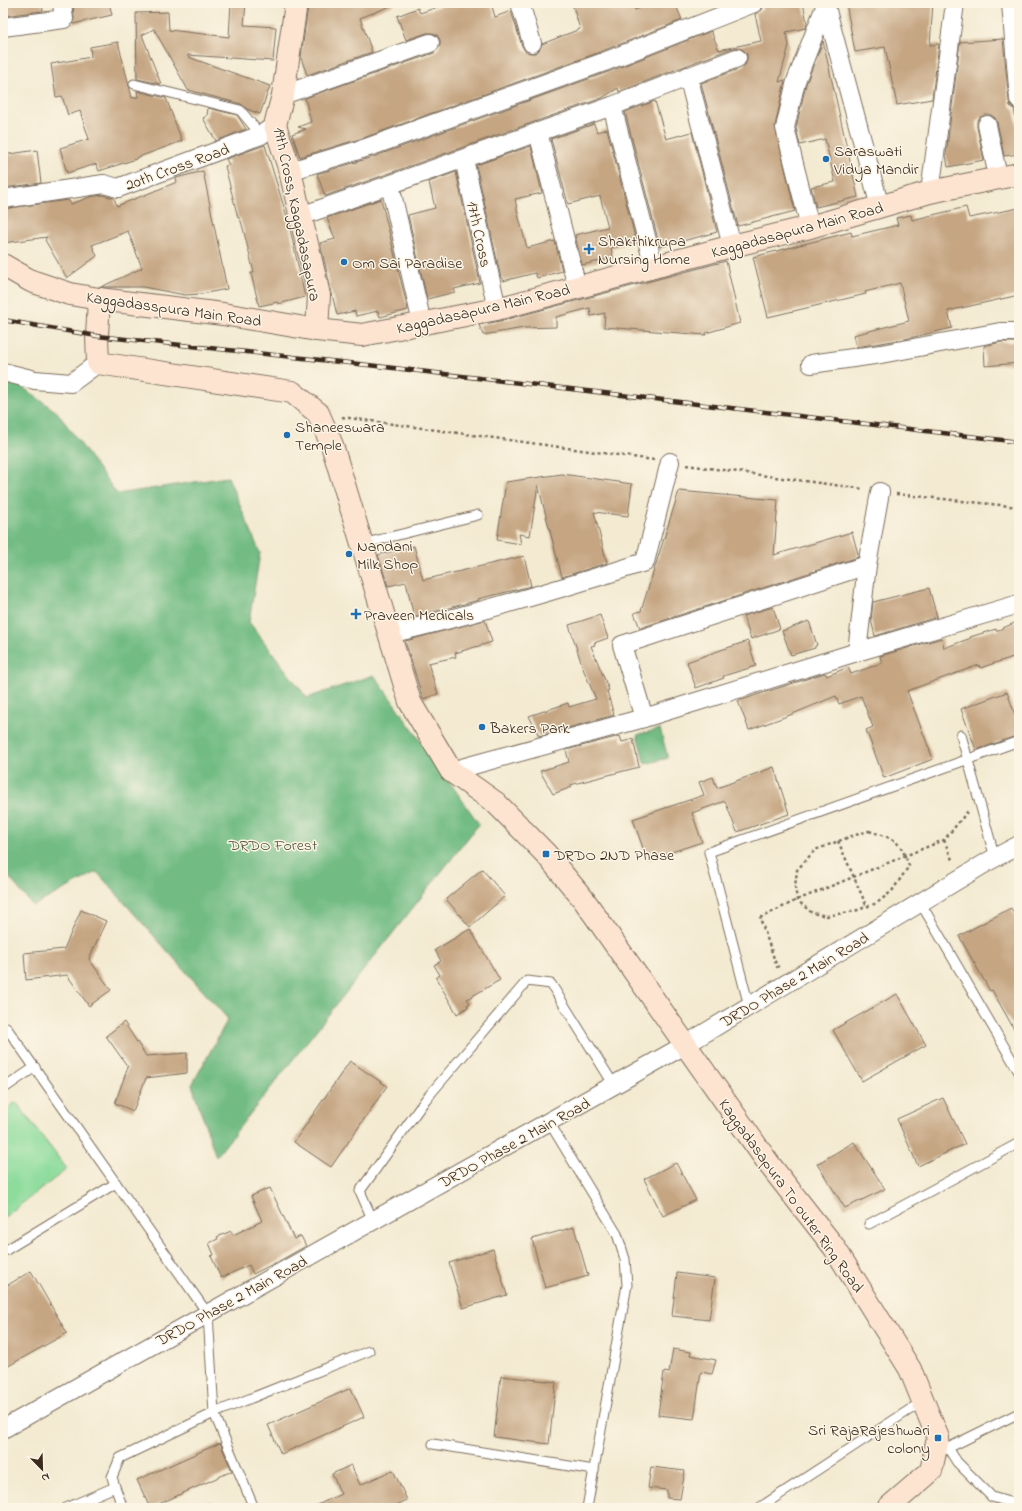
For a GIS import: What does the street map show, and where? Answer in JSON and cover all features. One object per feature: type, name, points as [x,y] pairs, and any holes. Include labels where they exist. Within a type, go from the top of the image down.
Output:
[{"type":"street","points":[[3,27],[64,19],[62,3]]},
{"type":"street","name":"19th Cross, Kaggadasapura","points":[[296,3],[284,95],[268,130],[290,170],[319,295],[318,330]]},
{"type":"street","points":[[520,3],[532,43]]},
{"type":"street","points":[[290,170],[369,147],[604,62],[754,3]]},
{"type":"street","points":[[930,192],[955,3]]},
{"type":"street","points":[[1011,3],[1019,100]]},
{"type":"street","points":[[825,4],[880,207]]},
{"type":"street","points":[[810,227],[785,128],[796,81],[825,4]]},
{"type":"street","points":[[284,95],[430,43]]},
{"type":"street","points":[[301,216],[612,106],[737,58]]},
{"type":"street","points":[[688,76],[732,246]]},
{"type":"street","points":[[612,106],[654,267]]},
{"type":"street","points":[[987,125],[1009,176]]},
{"type":"street","name":"20th Cross Road","points":[[3,199],[104,184],[118,188],[268,130]]},
{"type":"street","points":[[538,132],[577,287]]},
{"type":"street","name":"17th Cross","points":[[464,159],[497,309]]},
{"type":"street","name":"Kaggadasapura Main Road","points":[[318,330],[362,335],[497,309],[732,246],[810,227],[930,192],[1009,176]]},
{"type":"street","points":[[390,185],[422,323]]},
{"type":"street","name":"Kaggadasspura Main Road","points":[[3,265],[32,281],[70,294],[223,314],[318,330]]},
{"type":"street","points":[[98,363],[97,336],[99,299]]},
{"type":"street","points":[[811,364],[881,354],[1000,332],[1019,332]]},
{"type":"street","points":[[3,372],[35,380],[71,383],[98,363],[292,392],[318,413],[332,445],[410,702],[451,771],[644,718],[1019,604]]},
{"type":"street","points":[[389,634],[432,624],[579,583],[645,562],[670,462]]},
{"type":"street","points":[[857,652],[867,566],[880,492]]},
{"type":"street","points":[[644,718],[622,645],[867,566]]},
{"type":"street","name":"Kaggadasapura To outer Ring Road","points":[[451,771],[496,803],[546,854],[584,900],[769,1164],[834,1247],[910,1370],[938,1438],[943,1446],[931,1471],[888,1508]]},
{"type":"street","name":"DRDO Phase 2 Main Road","points":[[3,1429],[685,1045],[920,902],[1019,845]]},
{"type":"lane","points":[[134,84],[240,110],[268,130]]},
{"type":"lane","points":[[362,544],[478,515]]},
{"type":"lane","points":[[961,735],[995,858]]},
{"type":"lane","points":[[749,1006],[709,852],[1019,741]]},
{"type":"lane","points":[[920,902],[1019,1072]]},
{"type":"lane","points":[[373,1221],[360,1191],[426,1099],[527,981],[551,984],[614,1085]]},
{"type":"lane","points":[[6,1026],[208,1314],[214,1413],[254,1508]]},
{"type":"lane","points":[[3,1089],[35,1067]]},
{"type":"lane","points":[[549,1122],[617,1234],[625,1259],[627,1285],[587,1508]]},
{"type":"lane","points":[[869,1224],[1019,1143]]},
{"type":"lane","points":[[3,1252],[116,1183]]},
{"type":"lane","points":[[123,1508],[112,1476],[120,1458],[214,1413],[369,1351]]},
{"type":"lane","points":[[759,1508],[923,1401]]},
{"type":"lane","points":[[1019,1413],[943,1446],[992,1497],[1019,1505]]},
{"type":"lane","points":[[433,1444],[594,1470]]},
{"type":"lane","points":[[66,1508],[115,1487]]},
{"type":"path","points":[[783,963],[776,967],[760,918],[853,876],[944,840],[979,798]]},
{"type":"path","points":[[869,831],[890,838],[902,849],[905,855],[908,866],[892,891],[877,903],[855,911],[827,916],[812,913],[797,900],[795,887],[797,870],[815,850],[869,831]]},
{"type":"path","points":[[944,840],[953,862]]},
{"type":"path","points":[[838,841],[866,907]]},
{"type":"green space","name":"DRDO Forest","points":[[15,382],[57,412],[117,494],[228,477],[260,553],[249,622],[307,698],[374,675],[479,824],[216,1157],[192,1085],[228,1019],[97,872],[33,906],[3,870],[3,388]]},
{"type":"green space","points":[[660,729],[668,758],[645,764],[637,735]]},
{"type":"green space","points":[[16,1102],[67,1169],[3,1218],[3,1112]]},
{"type":"building","points":[[3,3],[42,3],[43,11],[3,16]]},
{"type":"building","points":[[73,3],[109,3],[112,15],[73,24]]},
{"type":"building","points":[[231,3],[246,3],[244,25],[276,27],[273,61],[188,55],[188,57],[270,86],[260,114],[247,109],[241,104],[188,90],[154,29],[142,35],[161,84],[137,79],[136,13],[168,12],[169,30],[229,37]]},
{"type":"building","points":[[318,3],[396,4],[360,18],[372,52],[307,75],[301,58],[308,5]]},
{"type":"building","points":[[450,3],[491,3],[495,17],[511,11],[522,46],[525,51],[530,53],[535,53],[539,50],[542,44],[580,29],[572,3],[632,3],[635,10],[653,3],[675,3],[682,20],[600,52],[366,137],[300,157],[292,134],[306,129],[298,127],[311,122],[305,98],[434,53],[440,45],[440,40],[437,35],[427,33],[406,40],[397,16],[418,8],[420,13]]},
{"type":"building","points":[[764,3],[803,3],[807,23],[806,28],[786,32],[789,45],[779,82],[785,80],[775,126],[795,211],[738,226],[701,83],[741,68],[745,65],[747,54],[738,48],[733,48],[619,92],[618,88],[602,98],[325,196],[317,174],[373,157],[608,72],[711,31],[719,50],[761,41],[755,14],[762,10]]},
{"type":"building","points":[[846,3],[933,3],[930,45],[939,44],[932,99],[897,105],[885,47],[855,52]]},
{"type":"building","points":[[1003,39],[1009,101],[1010,106],[1014,109],[1019,137],[1019,154],[1004,156],[997,122],[991,115],[985,115],[980,117],[977,121],[984,160],[948,167],[946,155],[960,42]]},
{"type":"building","name":"Saraswati Vidya Mandir","points":[[823,41],[858,197],[816,207],[811,187],[835,182],[825,139],[800,145],[796,128],[806,84]]},
{"type":"building","points":[[118,42],[132,98],[138,97],[137,91],[166,98],[182,141],[136,159],[99,171],[96,164],[67,173],[60,148],[89,139],[80,111],[68,115],[62,96],[56,97],[51,64],[91,57],[90,47]]},
{"type":"building","points":[[655,101],[666,139],[692,132],[717,232],[660,247],[625,112]]},
{"type":"building","points":[[208,108],[237,115],[246,129],[216,141],[203,118],[207,116]]},
{"type":"building","points":[[594,124],[597,132],[607,129],[636,241],[611,248],[613,258],[582,265],[575,235],[608,227],[600,196],[568,204],[551,139]]},
{"type":"building","points":[[265,145],[288,220],[305,297],[278,304],[278,302],[259,306],[251,273],[254,273],[225,166],[229,165],[226,159]]},
{"type":"building","points":[[531,146],[542,193],[515,199],[518,214],[527,248],[555,241],[562,271],[537,278],[535,273],[503,281],[503,278],[501,278],[476,165]]},
{"type":"building","points":[[37,150],[41,183],[3,188],[3,155]]},
{"type":"building","points":[[203,171],[227,289],[201,294],[185,295],[143,287],[101,287],[142,268],[128,231],[92,245],[97,256],[67,278],[45,240],[47,237],[3,243],[3,209],[68,200],[71,204],[90,197],[103,195],[114,198],[117,206],[177,182],[176,178]]},
{"type":"building","points":[[456,172],[480,283],[454,289],[455,292],[427,299],[408,215],[435,208],[429,182]]},
{"type":"building","points":[[381,199],[408,310],[380,317],[378,311],[356,316],[355,311],[337,315],[320,243],[335,239],[327,218]]},
{"type":"building","points":[[966,207],[969,218],[1019,208],[1019,295],[948,311],[952,328],[905,339],[856,347],[853,335],[909,321],[900,283],[865,292],[866,294],[768,317],[753,257],[851,232],[852,236],[898,225],[896,218],[911,215],[912,220]]},
{"type":"building","points":[[726,261],[740,323],[706,333],[706,335],[604,327],[605,313],[591,316],[590,308],[556,317],[556,327],[524,328],[483,335],[479,325],[500,321]]},
{"type":"building","points":[[1001,342],[1019,342],[1019,363],[985,366],[984,346]]},
{"type":"building","points":[[562,474],[632,484],[628,516],[594,512],[607,563],[562,577],[538,485],[530,536],[519,534],[521,544],[497,540],[506,482]]},
{"type":"building","points":[[679,491],[778,500],[774,555],[852,532],[858,557],[640,628],[634,613],[641,611]]},
{"type":"building","points":[[414,546],[423,580],[524,556],[531,586],[414,617],[406,582],[388,586],[378,555]]},
{"type":"building","points":[[929,588],[937,617],[875,636],[871,620],[873,602]]},
{"type":"building","points":[[773,607],[780,629],[751,639],[743,616]]},
{"type":"building","points":[[600,615],[608,638],[594,643],[595,645],[591,646],[609,690],[607,691],[614,715],[539,736],[529,716],[568,703],[569,707],[596,699],[584,671],[569,625]]},
{"type":"building","points":[[485,620],[492,642],[455,653],[456,657],[428,663],[438,694],[423,699],[405,641]]},
{"type":"building","points":[[809,621],[817,645],[815,648],[791,655],[782,631]]},
{"type":"building","points":[[1019,621],[1019,655],[980,668],[979,665],[907,691],[933,759],[884,778],[866,730],[873,727],[861,696],[839,704],[836,696],[749,730],[738,701],[825,673],[827,676],[848,667],[851,674],[882,663],[880,656],[942,638],[944,648],[971,638],[970,637],[996,629],[996,631]]},
{"type":"building","points":[[748,641],[756,666],[723,676],[724,678],[696,688],[687,662]]},
{"type":"building","points":[[1007,692],[1019,726],[1019,735],[976,750],[961,709]]},
{"type":"building","points":[[620,736],[622,742],[633,739],[639,767],[570,785],[572,787],[553,794],[540,771],[569,762],[566,750]]},
{"type":"building","points":[[774,767],[789,814],[737,832],[725,801],[692,813],[702,842],[647,860],[633,819],[704,795],[699,782],[713,777],[717,788]]},
{"type":"building","points":[[482,869],[505,896],[470,927],[446,899]]},
{"type":"building","points":[[1011,908],[1019,923],[1019,1038],[959,936]]},
{"type":"building","points":[[81,910],[106,921],[89,959],[111,990],[89,1006],[67,975],[26,980],[24,953],[64,949]]},
{"type":"building","points":[[470,929],[500,980],[467,999],[470,1003],[467,1005],[468,1007],[457,1014],[436,978],[440,975],[434,965],[441,961],[435,950]]},
{"type":"building","points":[[897,994],[926,1045],[862,1081],[833,1030]]},
{"type":"building","points":[[124,1022],[146,1056],[187,1053],[187,1073],[146,1078],[133,1111],[115,1103],[128,1067],[106,1036]]},
{"type":"building","points":[[350,1061],[387,1086],[331,1167],[294,1142]]},
{"type":"building","points":[[943,1098],[965,1144],[918,1166],[897,1119]]},
{"type":"building","points":[[854,1142],[885,1189],[845,1208],[817,1164]]},
{"type":"building","points":[[676,1163],[696,1200],[663,1216],[644,1179]]},
{"type":"building","points":[[270,1188],[294,1239],[301,1236],[306,1246],[253,1274],[249,1265],[221,1278],[211,1256],[214,1255],[209,1243],[218,1239],[217,1237],[231,1231],[233,1235],[262,1221],[251,1196]]},
{"type":"building","points":[[574,1227],[588,1276],[545,1288],[532,1239]]},
{"type":"building","points":[[493,1249],[507,1295],[463,1308],[449,1263]]},
{"type":"building","points":[[31,1271],[67,1333],[3,1369],[3,1288]]},
{"type":"building","points":[[677,1273],[715,1278],[709,1320],[672,1316]]},
{"type":"building","points":[[673,1349],[691,1352],[690,1355],[716,1360],[712,1374],[701,1372],[694,1419],[658,1415],[664,1372],[669,1373]]},
{"type":"building","points":[[501,1376],[556,1382],[549,1444],[494,1437]]},
{"type":"building","points":[[351,1388],[364,1417],[281,1454],[268,1425]]},
{"type":"building","points":[[220,1443],[232,1471],[150,1508],[137,1480]]},
{"type":"building","points":[[351,1465],[360,1485],[393,1470],[407,1500],[390,1508],[311,1508],[341,1494],[332,1474]]},
{"type":"building","points":[[651,1467],[685,1471],[680,1499],[667,1498],[667,1490],[648,1488]]},
{"type":"railway","points":[[3,320],[97,336],[368,365],[1019,442]]},
{"type":"place","name":"Saraswati Vidya Mandir","points":[[826,159]]},
{"type":"place","name":"Shakthikrupa Nursing Home","points":[[589,249]]},
{"type":"place","name":"Om Sai Paradise","points":[[344,262]]},
{"type":"place","name":"Shaneeswara Temple","points":[[287,435]]},
{"type":"place","name":"Nandani Milk Shop","points":[[349,554]]},
{"type":"place","name":"Praveen Medicals","points":[[356,614]]},
{"type":"place","name":"Bakers Park","points":[[482,727]]},
{"type":"place","name":"DRDO 2ND Phase","points":[[546,854]]},
{"type":"place","name":"Sri RajaRajeshwari colony","points":[[938,1438]]}]
